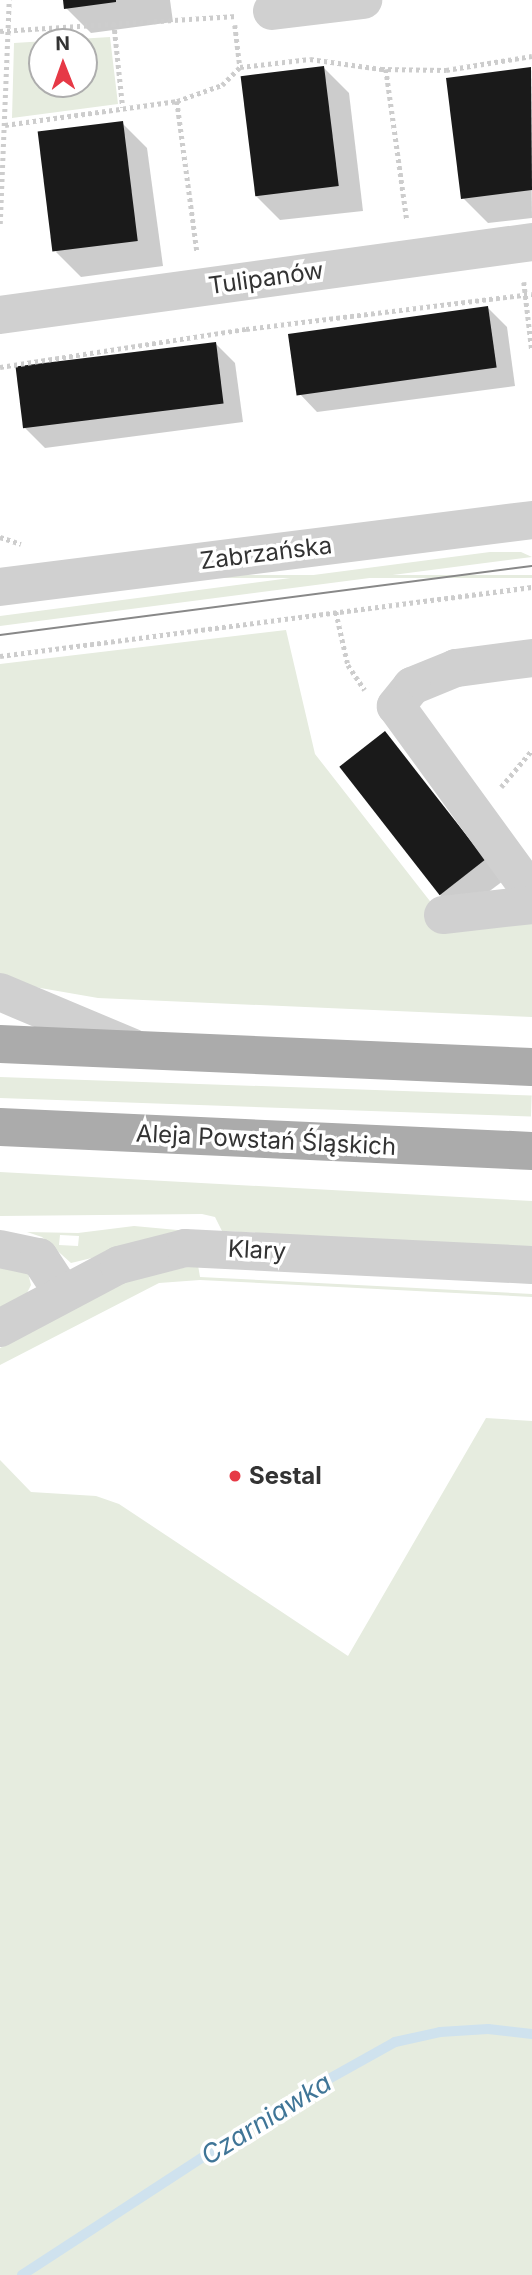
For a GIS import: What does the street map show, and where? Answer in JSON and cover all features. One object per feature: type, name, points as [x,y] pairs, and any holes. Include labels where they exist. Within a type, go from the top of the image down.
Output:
[{"type":"main road","points":[[0,1044],[532,1067]]},
{"type":"main road","name":"Aleja Powstań Śląskich","points":[[0,1127],[532,1151]]},
{"type":"street","points":[[272,11],[363,0]]},
{"type":"street","name":"Tulipanów","points":[[0,314],[525,242]]},
{"type":"street","name":"Zabrzańska","points":[[0,587],[531,520]]},
{"type":"street","points":[[532,658],[456,668],[412,686],[396,706],[532,893]]},
{"type":"street","points":[[443,915],[532,905]]},
{"type":"street","points":[[0,992],[138,1050]]},
{"type":"street","name":"Klary","points":[[0,1328],[119,1265],[185,1248],[532,1265]]},
{"type":"street","points":[[0,1249],[19,1249],[38,1257],[62,1293]]},
{"type":"path","points":[[0,224],[9,0]]},
{"type":"path","points":[[0,31],[234,16],[272,11]]},
{"type":"path","points":[[234,16],[240,67]]},
{"type":"path","points":[[114,23],[123,108]]},
{"type":"path","points":[[5,125],[177,102],[222,85],[240,67],[310,59],[386,69],[446,70],[532,56]]},
{"type":"path","points":[[386,69],[412,258]]},
{"type":"path","points":[[177,102],[202,287]]},
{"type":"path","points":[[525,242],[525,294],[532,351]]},
{"type":"path","points":[[0,367],[246,329],[532,293]]},
{"type":"path","points":[[0,537],[29,545]]},
{"type":"path","points":[[0,656],[532,587]]},
{"type":"path","points":[[336,612],[348,665]]},
{"type":"path","points":[[500,789],[532,750]]},
{"type":"shaded area","points":[[110,37],[118,104],[12,118],[14,43],[28,42],[28,98],[98,98],[98,38]]},
{"type":"shaded area","points":[[490,552],[521,552],[532,557],[0,626],[0,616]]},
{"type":"shaded area","points":[[0,575],[532,575],[532,578],[0,578]]},
{"type":"shaded area","points":[[286,630],[315,754],[433,905],[532,918],[532,1017],[98,998],[0,981],[0,664]]},
{"type":"shaded area","points":[[0,1077],[532,1096],[531,1117],[0,1098]]},
{"type":"shaded area","points":[[0,1172],[532,1201],[532,1248],[222,1231],[215,1217],[202,1214],[0,1216]]},
{"type":"shaded area","points":[[134,1226],[199,1232],[71,1263],[42,1237],[27,1232],[78,1233]],"holes":[[[60,1235],[79,1236],[78,1246],[59,1245]]]},
{"type":"shaded area","points":[[0,1265],[28,1273],[31,1285],[26,1295],[0,1309]]},
{"type":"shaded area","points":[[198,1265],[200,1277],[532,1294],[532,1297],[200,1280],[159,1283],[0,1365],[0,1348],[133,1277]]},
{"type":"shaded area","points":[[486,1418],[532,1421],[532,2275],[0,2275],[0,1460],[31,1492],[96,1496],[119,1504],[348,1656]]},
{"type":"building","points":[[63,0],[116,0],[116,2],[64,9]]},
{"type":"building","points":[[324,66],[339,186],[255,196],[241,76]]},
{"type":"building","points":[[531,67],[532,190],[461,199],[446,78]]},
{"type":"building","points":[[123,121],[138,241],[52,252],[38,131]]},
{"type":"building","points":[[488,306],[497,367],[297,396],[288,334]]},
{"type":"building","points":[[216,342],[224,404],[23,428],[16,367]]},
{"type":"building","points":[[385,731],[485,859],[440,895],[339,767]]},
{"type":"waterway","name":"Czarniawka","points":[[22,2275],[284,2104],[395,2042],[440,2032],[488,2029],[532,2034]]},
{"type":"tram line","points":[[0,635],[532,566]]},
{"type":"place","name":"Sestal","points":[[235,1476]]}]
